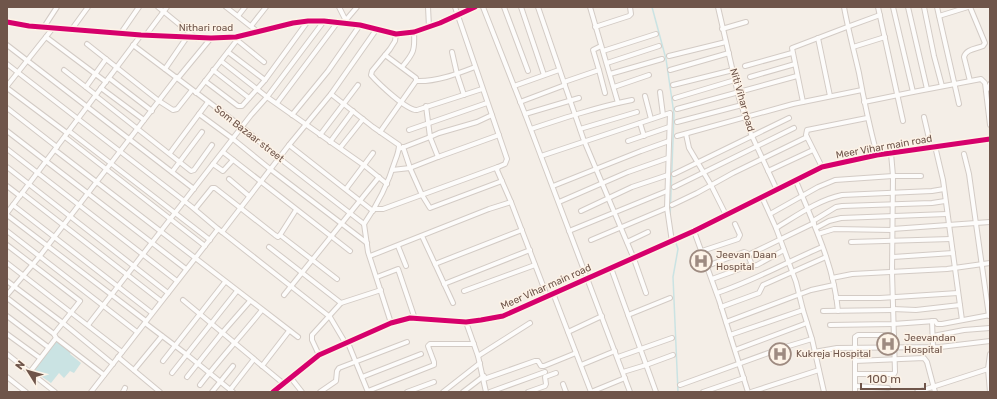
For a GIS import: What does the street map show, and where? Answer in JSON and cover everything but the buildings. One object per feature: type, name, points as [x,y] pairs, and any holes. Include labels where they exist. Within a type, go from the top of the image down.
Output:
[{"type":"street","points":[[44,27],[57,7]]},
{"type":"street","points":[[72,29],[88,7]]},
{"type":"street","points":[[121,33],[139,7]]},
{"type":"street","points":[[158,7],[196,38]]},
{"type":"street","points":[[167,7],[133,45],[47,161],[10,207],[7,214],[174,346],[198,363],[231,391],[254,359]]},
{"type":"street","points":[[227,7],[258,32]]},
{"type":"street","points":[[238,16],[245,7]]},
{"type":"street","points":[[251,26],[266,7]]},
{"type":"street","points":[[339,7],[346,22],[357,7]]},
{"type":"street","points":[[428,7],[429,27]]},
{"type":"street","points":[[288,145],[360,201],[374,210],[383,209],[504,164],[507,159],[455,7]]},
{"type":"street","name":"Nithari road","points":[[7,22],[29,26],[143,35],[237,39],[293,23],[324,21],[346,22],[396,34],[414,32],[440,24],[474,7]]},
{"type":"street","points":[[483,7],[559,202],[630,392]]},
{"type":"street","points":[[504,7],[528,70]]},
{"type":"street","points":[[521,7],[544,75]]},
{"type":"street","points":[[538,7],[580,129],[634,259],[646,293]]},
{"type":"street","points":[[590,7],[618,103]]},
{"type":"street","points":[[595,27],[629,16],[631,14],[630,7]]},
{"type":"street","name":"Niti Vihar road","points":[[718,7],[722,30],[746,118],[752,136],[777,190]]},
{"type":"street","points":[[844,7],[847,27],[853,47],[877,155]]},
{"type":"street","points":[[878,7],[903,121]]},
{"type":"street","points":[[893,7],[913,92]]},
{"type":"street","points":[[908,7],[927,89]]},
{"type":"street","points":[[924,7],[942,86]]},
{"type":"street","points":[[937,7],[959,104]]},
{"type":"street","points":[[939,16],[969,7],[985,43],[983,46],[967,51],[965,54],[964,57],[970,81]]},
{"type":"street","points":[[803,102],[792,48],[880,15]]},
{"type":"street","points":[[205,81],[238,106],[242,106],[264,80],[308,21]]},
{"type":"street","points":[[88,325],[171,220],[222,152],[267,98],[324,21]]},
{"type":"street","points":[[277,103],[337,22]]},
{"type":"street","points":[[722,30],[746,22]]},
{"type":"street","points":[[292,115],[328,71],[360,25]]},
{"type":"street","points":[[53,28],[7,87],[67,134],[105,169],[205,246]]},
{"type":"street","points":[[222,232],[288,145],[331,94],[376,30]]},
{"type":"street","points":[[402,67],[412,55],[414,50],[414,32]]},
{"type":"street","points":[[396,34],[393,44],[372,71],[372,75],[402,102],[414,110],[482,89]]},
{"type":"street","points":[[603,51],[656,34]]},
{"type":"street","points":[[46,37],[106,82]]},
{"type":"street","points":[[165,69],[187,37]]},
{"type":"street","points":[[853,47],[885,37]]},
{"type":"street","points":[[104,375],[7,297],[110,162],[211,38]]},
{"type":"street","points":[[818,38],[830,96]]},
{"type":"street","points":[[88,44],[159,101],[173,110],[176,110],[205,81],[237,39],[264,62]]},
{"type":"street","points":[[669,56],[726,42]]},
{"type":"street","points":[[7,45],[194,189]]},
{"type":"street","name":"Som Bazaar street","points":[[133,45],[242,127],[279,158],[364,224]]},
{"type":"street","points":[[601,46],[593,50],[605,94]]},
{"type":"street","points":[[607,63],[659,46]]},
{"type":"street","points":[[228,52],[264,80]]},
{"type":"street","points":[[452,52],[457,74],[464,94]]},
{"type":"street","points":[[670,70],[729,53]]},
{"type":"street","points":[[745,66],[792,53]]},
{"type":"street","points":[[385,55],[416,78],[416,81]]},
{"type":"street","points":[[86,87],[106,59]]},
{"type":"street","points":[[610,74],[662,59]]},
{"type":"street","points":[[221,61],[256,90],[277,103],[340,148],[387,184]]},
{"type":"street","points":[[7,64],[184,201],[330,317],[347,343],[368,392],[434,365],[428,346],[430,344],[474,344]]},
{"type":"street","points":[[750,77],[795,64]]},
{"type":"street","points":[[416,81],[430,80],[457,74],[475,67]]},
{"type":"street","points":[[64,70],[192,171],[212,145]]},
{"type":"street","points":[[213,70],[249,98]]},
{"type":"street","points":[[514,86],[559,70]]},
{"type":"street","points":[[520,102],[599,70]]},
{"type":"street","points":[[673,85],[733,70]]},
{"type":"street","points":[[614,87],[649,76]]},
{"type":"street","points":[[677,109],[797,76]]},
{"type":"street","points":[[109,78],[152,110]]},
{"type":"street","points":[[864,102],[898,94],[980,79],[985,83],[990,125]]},
{"type":"street","points":[[675,98],[735,80]]},
{"type":"street","points":[[380,132],[416,81]]},
{"type":"street","points":[[986,91],[990,84]]},
{"type":"street","points":[[320,135],[358,85]]},
{"type":"street","points":[[102,88],[144,120]]},
{"type":"street","points":[[677,136],[803,102],[862,90]]},
{"type":"street","points":[[660,92],[663,115]]},
{"type":"street","points":[[331,94],[380,132],[398,143],[429,207],[431,208],[502,181]]},
{"type":"street","points":[[645,96],[651,119]]},
{"type":"street","points":[[525,114],[579,98]]},
{"type":"street","points":[[531,129],[575,114],[632,100]]},
{"type":"street","points":[[170,153],[208,102]]},
{"type":"street","points":[[409,130],[487,103]]},
{"type":"street","points":[[677,122],[742,105]]},
{"type":"street","points":[[426,106],[430,137],[438,157]]},
{"type":"street","points":[[7,108],[96,182],[298,337]]},
{"type":"street","points":[[330,142],[353,111]]},
{"type":"street","points":[[580,129],[637,112]]},
{"type":"street","points":[[541,156],[670,113],[667,208],[674,241]]},
{"type":"street","points":[[199,114],[366,243]]},
{"type":"street","points":[[391,324],[366,243],[364,224],[374,210],[387,184],[401,148],[439,133],[471,124],[492,115]]},
{"type":"street","points":[[924,117],[943,180],[962,320]]},
{"type":"street","points":[[674,174],[789,118]]},
{"type":"street","points":[[822,167],[806,132],[810,129],[868,118]]},
{"type":"street","points":[[340,148],[363,119]]},
{"type":"street","points":[[640,123],[644,136]]},
{"type":"street","points":[[628,141],[669,127]]},
{"type":"street","points":[[674,187],[794,128]]},
{"type":"street","points":[[7,130],[186,269]]},
{"type":"street","points":[[172,172],[202,132]]},
{"type":"street","points":[[67,134],[110,162],[210,240]]},
{"type":"street","points":[[686,134],[690,148],[726,215]]},
{"type":"street","points":[[392,170],[410,168],[499,135]]},
{"type":"street","points":[[672,205],[807,137]]},
{"type":"street","name":"Meer Vihar main road","points":[[273,392],[319,355],[391,324],[410,318],[466,322],[498,317],[674,241],[822,167],[877,155],[990,139]]},
{"type":"street","points":[[552,186],[669,141]]},
{"type":"street","points":[[7,149],[177,281]]},
{"type":"street","points":[[768,171],[813,150]]},
{"type":"street","points":[[222,152],[350,251]]},
{"type":"street","points":[[855,374],[894,374],[895,359],[892,272],[893,176],[891,153]]},
{"type":"street","points":[[346,189],[373,154]]},
{"type":"street","points":[[830,325],[893,324],[932,321],[940,324],[990,316],[981,264],[969,174],[964,154]]},
{"type":"street","points":[[559,202],[628,172],[668,158]]},
{"type":"street","points":[[213,164],[223,171],[233,160]]},
{"type":"street","points":[[7,167],[69,217],[168,292]]},
{"type":"street","points":[[498,167],[497,170],[512,202],[547,296]]},
{"type":"street","points":[[581,211],[643,183],[668,175]]},
{"type":"street","points":[[770,214],[834,180],[893,176],[921,176]]},
{"type":"street","points":[[284,296],[379,177]]},
{"type":"street","points":[[229,179],[250,196]]},
{"type":"street","points":[[796,181],[807,210],[814,222],[826,257],[834,285],[838,311]]},
{"type":"street","points":[[7,186],[21,194],[63,225],[162,301]]},
{"type":"street","points":[[195,210],[213,188],[278,237],[296,210]]},
{"type":"street","points":[[776,228],[807,210],[842,194],[932,191],[944,189]]},
{"type":"street","points":[[569,231],[667,191]]},
{"type":"street","points":[[762,197],[793,272],[812,338],[824,392]]},
{"type":"street","points":[[748,255],[814,222],[836,207],[945,201]]},
{"type":"street","points":[[370,256],[489,209],[512,202]]},
{"type":"street","points":[[10,207],[54,237],[152,313]]},
{"type":"street","points":[[591,240],[667,208]]},
{"type":"street","points":[[816,228],[830,221],[841,218],[947,214]]},
{"type":"street","points":[[818,234],[834,229],[892,230],[934,227],[949,224],[990,222]]},
{"type":"street","points":[[702,251],[738,239],[740,235],[735,224]]},
{"type":"street","points":[[91,392],[218,229]]},
{"type":"street","points":[[435,264],[522,230]]},
{"type":"street","points":[[694,231],[717,293],[739,364],[750,392],[759,391],[819,370]]},
{"type":"street","points":[[7,232],[137,332]]},
{"type":"street","points":[[627,242],[648,232]]},
{"type":"street","points":[[280,235],[337,279]]},
{"type":"street","points":[[422,236],[452,304]]},
{"type":"street","points":[[851,242],[892,242],[951,239]]},
{"type":"street","points":[[7,245],[79,301],[30,372]]},
{"type":"street","points":[[398,246],[406,266]]},
{"type":"street","points":[[269,247],[341,303]]},
{"type":"street","points":[[717,293],[755,279],[788,261],[822,247]]},
{"type":"street","points":[[444,284],[530,250]]},
{"type":"street","points":[[712,280],[748,266],[757,265],[784,250]]},
{"type":"street","points":[[707,266],[744,252],[748,255],[752,266]]},
{"type":"street","points":[[892,257],[953,254]]},
{"type":"street","points":[[721,307],[759,293],[763,285],[826,257]]},
{"type":"street","points":[[7,263],[122,352]]},
{"type":"street","points":[[832,278],[852,274],[955,268],[990,263]]},
{"type":"street","points":[[464,291],[535,265]]},
{"type":"street","points":[[611,268],[656,392]]},
{"type":"street","points":[[377,277],[398,269],[415,319]]},
{"type":"street","points":[[7,281],[63,323],[113,364]]},
{"type":"street","points":[[163,361],[225,282]]},
{"type":"street","points":[[726,322],[799,294],[834,285]]},
{"type":"street","points":[[319,355],[312,340],[312,335],[330,317],[341,303],[381,290]]},
{"type":"street","points":[[172,373],[237,291]]},
{"type":"street","points":[[554,293],[591,392],[625,378]]},
{"type":"street","points":[[836,298],[893,297],[958,293]]},
{"type":"street","points":[[628,315],[670,298]]},
{"type":"street","points":[[183,300],[284,384]]},
{"type":"street","points":[[187,377],[250,301]]},
{"type":"street","points":[[823,311],[916,310],[960,305]]},
{"type":"street","points":[[200,385],[236,344],[262,310]]},
{"type":"street","points":[[730,335],[803,310]]},
{"type":"street","points":[[7,316],[48,347]]},
{"type":"street","points":[[568,332],[602,316]]},
{"type":"street","points":[[932,321],[933,347]]},
{"type":"street","points":[[466,322],[478,356],[486,392]]},
{"type":"street","points":[[735,350],[807,323]]},
{"type":"street","points":[[478,356],[530,324]]},
{"type":"street","points":[[933,336],[964,330],[990,328]]},
{"type":"street","points":[[262,366],[289,331]]},
{"type":"street","points":[[7,334],[40,358]]},
{"type":"street","points":[[855,392],[855,337],[894,335]]},
{"type":"street","points":[[134,370],[162,336]]},
{"type":"street","points":[[618,357],[672,338]]},
{"type":"street","points":[[680,385],[812,338]]},
{"type":"street","points":[[814,352],[837,348],[933,347],[990,341]]},
{"type":"street","points":[[320,392],[336,381],[338,369],[407,342]]},
{"type":"street","points":[[581,365],[615,351]]},
{"type":"street","points":[[464,392],[484,378],[535,361],[538,361],[542,366],[544,366],[576,353]]},
{"type":"street","points":[[7,354],[55,392]]},
{"type":"street","points":[[362,377],[421,354]]},
{"type":"street","points":[[990,354],[988,369],[990,392]]},
{"type":"street","points":[[623,372],[673,355]]},
{"type":"street","points":[[118,358],[160,392]]},
{"type":"street","points":[[855,361],[925,359],[936,392]]},
{"type":"street","points":[[443,392],[480,363]]},
{"type":"street","points":[[212,392],[233,366]]},
{"type":"street","points":[[917,392],[988,369]]},
{"type":"street","points":[[490,392],[545,372]]},
{"type":"street","points":[[528,392],[545,386],[545,377],[556,373]]},
{"type":"street","points":[[7,377],[26,392]]},
{"type":"street","points":[[291,378],[302,392]]},
{"type":"street","points":[[703,392],[744,378]]},
{"type":"street","points":[[407,392],[434,382]]},
{"type":"street","points":[[563,384],[566,392]]},
{"type":"street","points":[[856,386],[888,388]]},
{"type":"water","points":[[55,338],[72,351],[70,354],[81,363],[74,373],[70,371],[64,378],[59,373],[51,383],[31,369]]},
{"type":"waterway","points":[[652,7],[666,59],[674,114],[670,218]]},
{"type":"waterway","points":[[672,231],[678,249],[673,277],[678,392]]},
{"type":"cycle path","points":[[7,22],[29,26],[141,35],[211,38],[236,37],[293,23],[324,21],[360,25],[396,34],[414,32],[440,23],[475,7]]},
{"type":"cycle path","points":[[273,392],[319,355],[391,323],[410,318],[466,322],[503,316],[694,231],[822,167],[877,155],[990,139]]},
{"type":"place","name":"Jeevan Daan Hospital","points":[[701,261]]},
{"type":"place","name":"Jeevandan Hospital","points":[[888,344]]},
{"type":"place","name":"Kukreja Hospital","points":[[780,354]]}]
